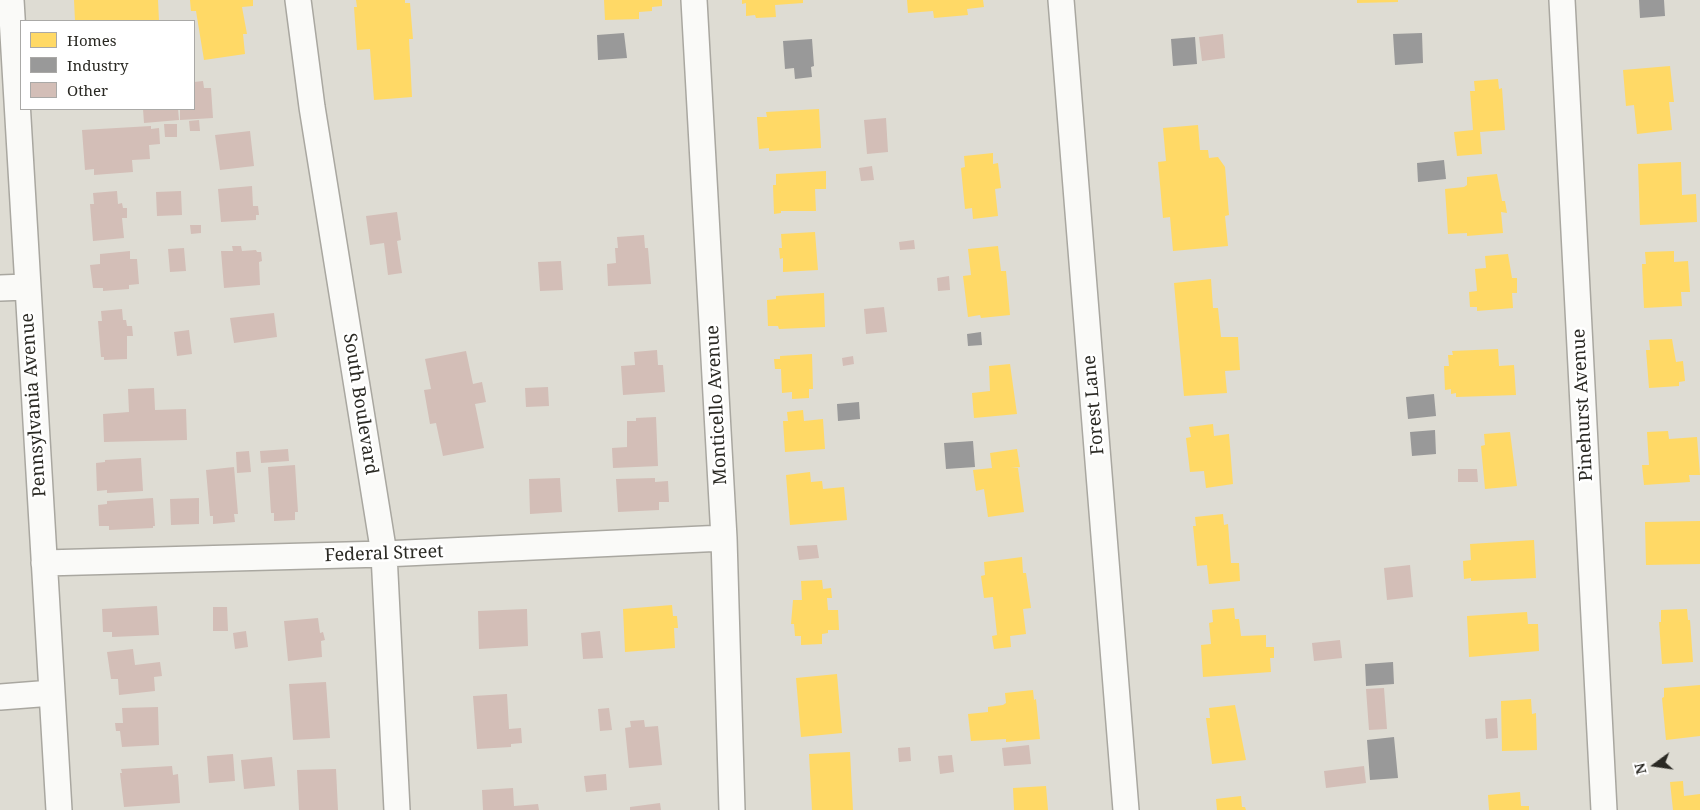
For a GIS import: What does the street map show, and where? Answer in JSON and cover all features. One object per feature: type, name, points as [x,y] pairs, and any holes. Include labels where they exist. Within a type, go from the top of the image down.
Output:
[{"type":"street","name":"Pennsylvania Avenue","points":[[11,0],[26,287],[59,810]]},
{"type":"street","name":"South Boulevard","points":[[298,0],[314,117],[384,554],[397,810]]},
{"type":"street","name":"Monticello Avenue","points":[[694,0],[724,538],[732,810]]},
{"type":"street","name":"Forest Lane","points":[[1061,0],[1126,810]]},
{"type":"street","name":"Pinehurst Avenue","points":[[1562,0],[1604,810]]},
{"type":"street","points":[[0,288],[26,287]]},
{"type":"street","name":"Federal Street","points":[[44,563],[384,554],[724,538]]},
{"type":"street","points":[[0,697],[52,693]]},
{"type":"building: Homes","points":[[74,0],[158,0],[159,20],[75,20]]},
{"type":"building: Homes","points":[[190,0],[253,0],[253,6],[242,7],[247,34],[243,34],[245,54],[204,60],[196,11],[191,11]]},
{"type":"building: Homes","points":[[356,0],[405,0],[405,3],[410,3],[413,39],[409,39],[412,97],[374,100],[370,49],[357,50],[354,7],[357,7]]},
{"type":"building: Homes","points":[[604,0],[662,0],[662,6],[652,7],[652,11],[639,12],[639,19],[605,20]]},
{"type":"building: Homes","points":[[742,0],[803,0],[803,3],[775,5],[776,17],[756,18],[755,15],[746,16],[746,3],[742,4]]},
{"type":"building: Homes","points":[[907,0],[983,0],[984,7],[967,9],[968,15],[934,18],[933,11],[908,13]]},
{"type":"building: Homes","points":[[1357,0],[1398,0],[1398,2],[1357,3]]},
{"type":"building: Homes","points":[[1670,66],[1674,102],[1669,102],[1672,130],[1637,134],[1634,105],[1626,106],[1623,70]]},
{"type":"building: Homes","points":[[1498,79],[1499,89],[1502,88],[1505,130],[1480,132],[1482,154],[1457,156],[1454,132],[1473,130],[1470,91],[1475,91],[1474,81]]},
{"type":"building: Homes","points":[[819,109],[821,148],[769,151],[769,148],[759,149],[757,117],[767,117],[766,112]]},
{"type":"building: Homes","points":[[1198,125],[1200,150],[1208,150],[1209,158],[1218,157],[1225,167],[1229,215],[1225,216],[1228,246],[1173,251],[1170,217],[1163,218],[1158,162],[1166,161],[1163,128]]},
{"type":"building: Homes","points":[[993,153],[993,164],[998,163],[1001,188],[995,189],[998,216],[973,219],[972,208],[965,209],[961,168],[965,167],[964,156]]},
{"type":"building: Homes","points":[[1681,162],[1682,195],[1696,194],[1697,222],[1640,225],[1638,164]]},
{"type":"building: Homes","points":[[826,171],[826,189],[815,189],[816,211],[781,211],[781,213],[774,214],[773,185],[776,185],[776,174]]},
{"type":"building: Homes","points":[[1497,174],[1502,201],[1505,201],[1507,213],[1501,212],[1503,233],[1467,236],[1467,233],[1448,234],[1445,189],[1464,187],[1467,185],[1467,177]]},
{"type":"building: Homes","points":[[815,232],[818,270],[783,272],[783,258],[780,259],[779,248],[782,248],[781,234]]},
{"type":"building: Homes","points":[[998,246],[1001,271],[1006,271],[1010,315],[981,318],[980,315],[968,317],[963,276],[971,275],[968,249]]},
{"type":"building: Homes","points":[[1674,251],[1674,262],[1688,261],[1690,292],[1681,292],[1682,306],[1644,308],[1642,264],[1646,264],[1645,252]]},
{"type":"building: Homes","points":[[1508,254],[1512,278],[1517,278],[1517,293],[1512,293],[1513,308],[1477,311],[1477,307],[1470,307],[1469,292],[1477,291],[1475,269],[1486,268],[1485,256]]},
{"type":"building: Homes","points":[[1211,279],[1213,308],[1218,308],[1221,337],[1238,337],[1240,370],[1225,371],[1227,393],[1184,396],[1174,283]]},
{"type":"building: Homes","points":[[824,293],[825,327],[779,329],[778,326],[768,326],[767,300],[776,299],[776,296]]},
{"type":"building: Homes","points":[[1672,339],[1676,362],[1683,361],[1685,381],[1679,382],[1679,386],[1649,388],[1646,350],[1650,350],[1649,340]]},
{"type":"building: Homes","points":[[1498,349],[1499,366],[1514,365],[1516,395],[1456,397],[1456,393],[1451,394],[1451,389],[1445,390],[1444,366],[1449,366],[1448,355],[1453,355],[1452,351]]},
{"type":"building: Homes","points":[[812,354],[813,389],[809,389],[809,398],[792,399],[792,392],[782,393],[781,369],[775,369],[774,359],[780,359],[780,356]]},
{"type":"building: Homes","points":[[1010,364],[1017,414],[974,418],[972,393],[990,391],[989,366]]},
{"type":"building: Homes","points":[[803,410],[804,421],[823,419],[825,449],[785,452],[783,421],[788,421],[787,412]]},
{"type":"building: Homes","points":[[1213,424],[1214,436],[1229,434],[1233,484],[1206,488],[1204,471],[1190,472],[1186,438],[1191,437],[1189,427]]},
{"type":"building: Homes","points":[[1668,431],[1669,439],[1697,437],[1700,475],[1689,475],[1690,482],[1644,485],[1642,465],[1649,465],[1647,432]]},
{"type":"building: Homes","points":[[1510,432],[1517,486],[1485,489],[1481,446],[1485,445],[1484,434]]},
{"type":"building: Homes","points":[[1017,449],[1020,467],[1011,468],[1018,468],[1024,512],[988,517],[984,489],[976,491],[973,470],[992,468],[990,453]]},
{"type":"building: Homes","points":[[810,472],[811,482],[822,481],[823,489],[844,487],[847,520],[790,525],[786,475]]},
{"type":"building: Homes","points":[[1223,514],[1224,525],[1228,524],[1231,563],[1239,563],[1240,581],[1209,584],[1207,565],[1197,566],[1193,526],[1196,526],[1195,517]]},
{"type":"building: Homes","points":[[1700,521],[1700,564],[1646,565],[1645,522]]},
{"type":"building: Homes","points":[[1534,540],[1536,578],[1471,581],[1471,578],[1464,579],[1463,561],[1471,560],[1470,544]]},
{"type":"building: Homes","points":[[1022,557],[1023,573],[1026,573],[1031,608],[1023,609],[1026,634],[1010,636],[1011,647],[994,649],[992,636],[997,635],[993,597],[984,598],[981,576],[985,575],[984,562]]},
{"type":"building: Homes","points":[[822,580],[823,589],[831,588],[832,598],[827,598],[828,610],[838,610],[839,630],[828,630],[828,633],[822,634],[822,644],[801,645],[801,636],[795,636],[794,624],[791,624],[793,600],[802,600],[801,581]]},
{"type":"building: Homes","points":[[672,605],[673,616],[677,616],[678,628],[674,628],[675,648],[625,652],[623,609]]},
{"type":"building: Homes","points":[[1234,608],[1235,619],[1239,619],[1241,636],[1266,635],[1266,647],[1274,647],[1274,658],[1270,658],[1271,672],[1203,677],[1201,645],[1211,644],[1209,623],[1213,622],[1212,610]]},
{"type":"building: Homes","points":[[1687,609],[1688,620],[1690,620],[1693,662],[1662,664],[1659,622],[1661,622],[1661,610]]},
{"type":"building: Homes","points":[[1527,612],[1528,624],[1538,624],[1539,651],[1469,657],[1467,616]]},
{"type":"building: Homes","points":[[837,674],[842,733],[801,737],[796,678]]},
{"type":"building: Homes","points":[[1700,685],[1700,736],[1666,740],[1662,698],[1664,697],[1664,688]]},
{"type":"building: Homes","points":[[1033,690],[1034,700],[1036,699],[1040,739],[1006,742],[1006,739],[971,741],[968,714],[988,712],[988,707],[1003,705],[1006,703],[1005,693]]},
{"type":"building: Homes","points":[[1531,699],[1532,714],[1536,713],[1537,750],[1502,751],[1501,701]]},
{"type":"building: Homes","points":[[1235,705],[1246,760],[1212,764],[1206,718],[1210,718],[1209,708]]},
{"type":"building: Homes","points":[[850,752],[853,810],[812,810],[809,754]]},
{"type":"building: Homes","points":[[1683,781],[1684,796],[1700,794],[1700,810],[1673,810],[1670,782]]},
{"type":"building: Homes","points":[[1046,786],[1048,810],[1014,810],[1013,788]]},
{"type":"building: Homes","points":[[1520,792],[1521,806],[1529,806],[1529,810],[1489,810],[1488,795]]},
{"type":"building: Homes","points":[[1241,796],[1242,807],[1245,807],[1246,810],[1217,810],[1216,799]]},
{"type":"building: Industry","points":[[1639,0],[1664,0],[1665,16],[1640,18]]},
{"type":"building: Industry","points":[[624,33],[627,58],[598,60],[597,35]]},
{"type":"building: Industry","points":[[1422,33],[1423,63],[1395,65],[1393,34]]},
{"type":"building: Industry","points":[[1195,37],[1197,64],[1173,66],[1171,39]]},
{"type":"building: Industry","points":[[812,39],[814,66],[811,67],[812,77],[795,79],[794,68],[785,69],[783,41]]},
{"type":"building: Industry","points":[[1444,160],[1446,179],[1418,182],[1417,163]]},
{"type":"building: Industry","points":[[981,332],[982,345],[968,346],[967,334]]},
{"type":"building: Industry","points":[[1434,394],[1436,416],[1408,419],[1406,397]]},
{"type":"building: Industry","points":[[859,402],[860,419],[838,421],[837,404]]},
{"type":"building: Industry","points":[[1435,430],[1436,454],[1412,456],[1410,432]]},
{"type":"building: Industry","points":[[973,441],[975,467],[946,469],[944,443]]},
{"type":"building: Industry","points":[[1393,662],[1394,684],[1366,686],[1365,664]]},
{"type":"building: Industry","points":[[1394,737],[1398,778],[1370,780],[1367,740]]},
{"type":"building: Other","points":[[1223,34],[1225,58],[1202,61],[1199,37]]},
{"type":"building: Other","points":[[203,81],[204,88],[211,88],[213,118],[180,120],[180,110],[195,110],[195,82]]},
{"type":"building: Other","points":[[143,110],[178,110],[179,120],[144,123]]},
{"type":"building: Other","points":[[886,118],[888,152],[867,154],[864,120]]},
{"type":"building: Other","points":[[199,120],[200,131],[190,131],[189,121]]},
{"type":"building: Other","points":[[164,124],[177,124],[177,137],[165,137]]},
{"type":"building: Other","points":[[151,126],[151,129],[159,128],[160,144],[149,145],[150,159],[132,160],[133,172],[94,175],[94,169],[85,170],[82,130]]},
{"type":"building: Other","points":[[250,131],[254,166],[220,170],[215,135]]},
{"type":"building: Other","points":[[872,166],[874,180],[861,181],[859,168]]},
{"type":"building: Other","points":[[252,186],[253,206],[258,206],[259,215],[256,215],[256,220],[221,222],[218,189]]},
{"type":"building: Other","points":[[117,191],[118,204],[122,203],[123,208],[127,208],[127,218],[122,218],[124,238],[93,241],[90,204],[94,204],[93,193]]},
{"type":"building: Other","points":[[181,191],[182,215],[157,216],[156,192]]},
{"type":"building: Other","points":[[397,212],[401,240],[397,241],[402,273],[388,275],[384,243],[370,245],[366,216]]},
{"type":"building: Other","points":[[190,225],[201,225],[201,233],[191,234]]},
{"type":"building: Other","points":[[644,235],[645,248],[648,248],[651,284],[608,286],[607,264],[616,263],[615,248],[618,248],[617,237]]},
{"type":"building: Other","points":[[914,240],[915,249],[900,250],[899,242]]},
{"type":"building: Other","points":[[232,246],[241,246],[242,251],[256,250],[261,252],[262,261],[259,262],[260,285],[224,288],[221,251],[233,251]]},
{"type":"building: Other","points":[[184,248],[186,271],[170,272],[168,249]]},
{"type":"building: Other","points":[[130,251],[130,259],[137,259],[139,284],[129,285],[129,289],[103,291],[103,288],[93,288],[90,265],[100,264],[100,254]]},
{"type":"building: Other","points":[[561,261],[563,290],[540,291],[538,262]]},
{"type":"building: Other","points":[[949,276],[950,290],[938,291],[937,278]]},
{"type":"building: Other","points":[[884,307],[887,332],[866,334],[864,309]]},
{"type":"building: Other","points":[[122,309],[123,320],[126,320],[127,326],[132,326],[133,336],[127,336],[127,359],[104,360],[104,357],[101,357],[98,321],[102,321],[101,311]]},
{"type":"building: Other","points":[[274,313],[277,337],[234,343],[230,318]]},
{"type":"building: Other","points":[[189,330],[192,354],[177,356],[174,332]]},
{"type":"building: Other","points":[[657,350],[658,365],[663,365],[665,392],[623,395],[621,366],[635,365],[634,352]]},
{"type":"building: Other","points":[[466,351],[473,384],[482,382],[486,402],[475,404],[484,448],[443,456],[436,423],[430,424],[424,390],[431,389],[425,359]]},
{"type":"building: Other","points":[[853,356],[854,364],[843,366],[842,358]]},
{"type":"building: Other","points":[[548,387],[549,406],[526,407],[525,388]]},
{"type":"building: Other","points":[[154,388],[155,410],[186,409],[187,440],[104,442],[103,414],[129,412],[128,389]]},
{"type":"building: Other","points":[[656,417],[658,466],[613,468],[612,448],[627,447],[627,421],[636,421],[636,418]]},
{"type":"building: Other","points":[[288,449],[289,461],[261,463],[260,451]]},
{"type":"building: Other","points":[[249,451],[251,472],[237,473],[236,452]]},
{"type":"building: Other","points":[[141,458],[143,491],[107,493],[107,490],[97,491],[96,463],[105,462],[105,460]]},
{"type":"building: Other","points":[[295,465],[298,512],[295,512],[295,520],[274,521],[274,513],[271,513],[268,467]]},
{"type":"building: Other","points":[[234,467],[238,514],[234,514],[235,522],[213,524],[213,516],[210,516],[206,470]]},
{"type":"building: Other","points":[[1458,469],[1477,469],[1478,482],[1458,482]]},
{"type":"building: Other","points":[[560,478],[562,512],[530,514],[529,479]]},
{"type":"building: Other","points":[[655,478],[655,482],[668,481],[669,502],[659,502],[659,510],[618,512],[616,479]]},
{"type":"building: Other","points":[[153,498],[155,526],[153,528],[109,530],[109,526],[99,526],[98,505],[107,504],[107,501]]},
{"type":"building: Other","points":[[199,498],[199,524],[171,525],[170,499]]},
{"type":"building: Other","points":[[817,545],[819,558],[799,560],[797,546]]},
{"type":"building: Other","points":[[1410,565],[1413,597],[1387,600],[1384,568]]},
{"type":"building: Other","points":[[157,606],[159,635],[112,637],[112,632],[103,632],[102,609]]},
{"type":"building: Other","points":[[213,607],[227,607],[228,631],[213,631]]},
{"type":"building: Other","points":[[527,609],[528,646],[479,649],[478,611]]},
{"type":"building: Other","points":[[318,618],[320,633],[323,632],[325,640],[321,641],[322,657],[288,661],[284,621]]},
{"type":"building: Other","points":[[246,631],[248,647],[235,649],[233,633]]},
{"type":"building: Other","points":[[600,631],[603,658],[583,659],[581,633]]},
{"type":"building: Other","points":[[1340,640],[1342,658],[1314,661],[1312,643]]},
{"type":"building: Other","points":[[133,649],[135,665],[160,662],[162,676],[154,677],[155,691],[119,695],[118,679],[111,679],[107,652]]},
{"type":"building: Other","points":[[326,682],[330,738],[293,740],[289,684]]},
{"type":"building: Other","points":[[1384,688],[1387,729],[1369,730],[1366,689]]},
{"type":"building: Other","points":[[507,694],[509,729],[521,728],[522,743],[511,744],[511,747],[477,749],[473,696]]},
{"type":"building: Other","points":[[158,707],[159,745],[122,747],[120,731],[116,731],[115,723],[123,723],[122,708]]},
{"type":"building: Other","points":[[609,708],[612,730],[600,731],[598,709]]},
{"type":"building: Other","points":[[1497,718],[1498,738],[1486,739],[1485,719]]},
{"type":"building: Other","points":[[644,720],[645,727],[658,726],[662,765],[629,768],[625,728],[631,727],[630,721]]},
{"type":"building: Other","points":[[1029,745],[1031,764],[1004,766],[1002,748]]},
{"type":"building: Other","points":[[910,747],[911,761],[899,762],[898,748]]},
{"type":"building: Other","points":[[233,754],[235,781],[209,783],[207,756]]},
{"type":"building: Other","points":[[952,755],[954,772],[940,774],[938,756]]},
{"type":"building: Other","points":[[272,757],[275,786],[244,789],[241,760]]},
{"type":"building: Other","points":[[172,766],[173,775],[178,774],[180,803],[124,807],[121,769]]},
{"type":"building: Other","points":[[1364,766],[1366,783],[1326,788],[1324,771]]},
{"type":"building: Other","points":[[336,769],[338,810],[299,810],[297,770]]},
{"type":"building: Other","points":[[606,774],[607,790],[586,792],[584,776]]},
{"type":"building: Other","points":[[513,788],[514,806],[538,804],[539,810],[483,810],[482,790]]},
{"type":"building: Other","points":[[660,803],[661,810],[630,810],[630,807]]}]
